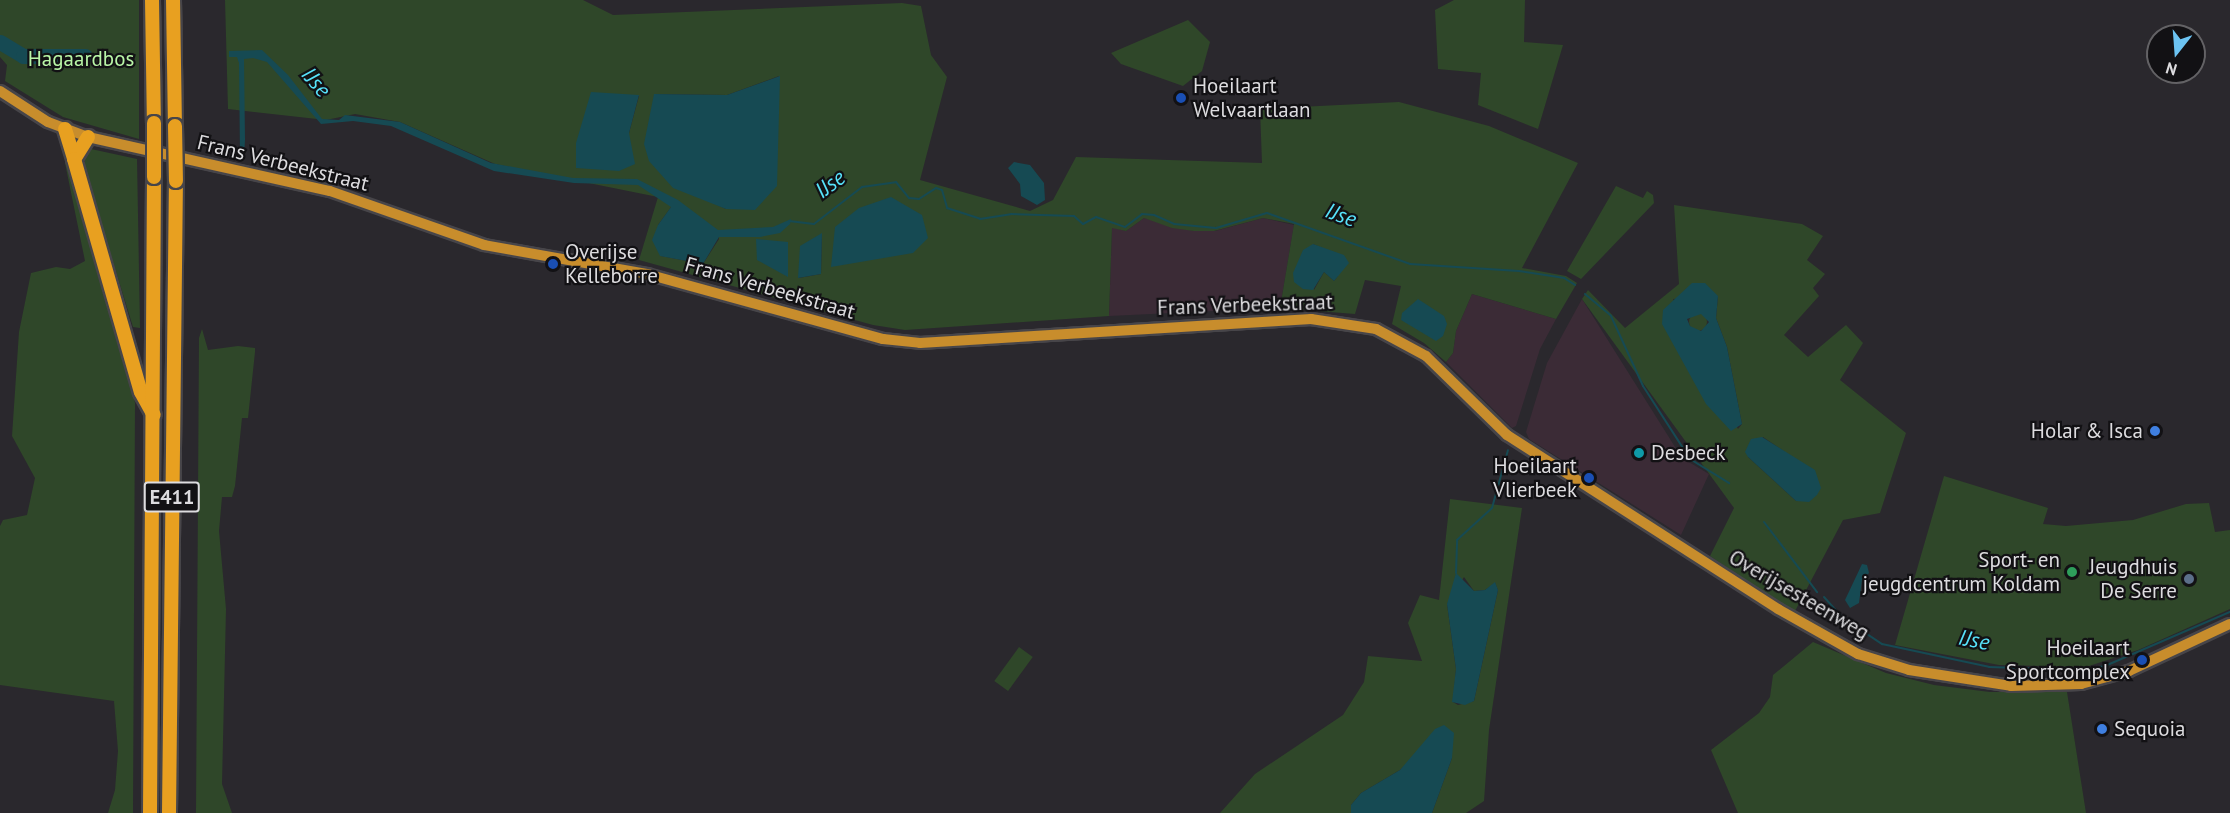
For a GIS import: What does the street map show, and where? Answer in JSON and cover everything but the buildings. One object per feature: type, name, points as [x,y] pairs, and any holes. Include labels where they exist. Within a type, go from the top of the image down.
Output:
[{"type":"highway","name":"E411","points":[[150,813],[154,415],[152,0]]},
{"type":"highway","name":"E411","points":[[169,813],[176,181],[173,0]]},
{"type":"highway","points":[[65,129],[141,392],[154,415]]},
{"type":"highway","points":[[74,159],[88,137]]},
{"type":"main road","name":"Frans Verbeekstraat","points":[[0,91],[65,129],[88,137],[330,191],[484,245],[647,274],[883,339],[920,343],[1295,319],[1353,323],[1416,348],[1517,442]]},
{"type":"main road","name":"Overijsesteenweg","points":[[1517,442],[1778,609],[1858,654],[1934,675],[2041,688],[2081,684],[2129,671],[2230,624]]},
{"type":"shaded area","points":[[1144,218],[1194,231],[1215,231],[1263,218],[1294,225],[1280,308],[1109,316],[1112,227],[1126,231]]},
{"type":"shaded area","points":[[1472,294],[1556,319],[1540,349],[1516,426],[1512,428],[1446,362],[1453,353],[1456,331]]},
{"type":"shaded area","points":[[1582,299],[1682,458],[1709,474],[1681,535],[1529,439],[1526,432],[1547,363]]},
{"type":"green space","name":"Hagaardbos","points":[[0,0],[139,0],[139,139],[63,117],[5,81],[7,65],[0,57]]},
{"type":"green space","points":[[225,0],[583,0],[613,15],[902,3],[921,6],[931,55],[947,77],[920,180],[1030,211],[1053,200],[1076,157],[1262,163],[1260,109],[1399,102],[1489,126],[1578,163],[1522,268],[1566,276],[1577,283],[1556,319],[1472,294],[1456,331],[1453,353],[1446,362],[1424,343],[1392,324],[1401,286],[1365,280],[1355,314],[1280,308],[1294,224],[1263,218],[1214,231],[1194,231],[1172,228],[1144,218],[1126,231],[1112,228],[1109,316],[905,330],[873,325],[639,260],[658,197],[495,164],[400,122],[355,114],[326,120],[228,109]],"holes":[[[779,76],[726,209],[709,201],[654,94],[727,95]],[[592,93],[639,96],[629,133]],[[674,203],[718,234],[719,239],[703,264],[661,256],[658,225]],[[822,234],[821,274],[798,278]],[[1313,244],[1320,247],[1338,276],[1334,281],[1324,272],[1314,290]]]},
{"type":"green space","points":[[1454,0],[1525,0],[1524,42],[1563,45],[1538,129],[1478,105],[1481,73],[1438,69],[1435,10]]},
{"type":"green space","points":[[1188,20],[1210,42],[1202,71],[1183,86],[1121,64],[1111,53]]},
{"type":"green space","points":[[91,149],[137,159],[140,328],[133,327],[85,171],[85,157]]},
{"type":"green space","points":[[71,161],[128,364],[135,403],[133,813],[108,813],[115,790],[118,751],[114,701],[0,685],[0,526],[3,520],[27,515],[35,478],[12,436],[19,332],[31,273],[56,267],[70,269],[85,261],[65,163]]},
{"type":"green space","points":[[1616,186],[1643,198],[1647,191],[1653,195],[1654,203],[1581,279],[1567,271]]},
{"type":"green space","points":[[1674,205],[1802,224],[1823,236],[1807,260],[1825,274],[1813,288],[1819,296],[1784,335],[1808,357],[1846,325],[1863,343],[1840,380],[1906,433],[1880,513],[1843,520],[1794,613],[1710,556],[1734,508],[1582,299],[1588,290],[1625,328],[1679,284]],"holes":[[[1718,296],[1716,318],[1727,347],[1742,424],[1738,429],[1673,299]],[[1763,437],[1785,452],[1796,501],[1748,457]]]},
{"type":"green space","points":[[1698,313],[1704,316],[1707,322],[1704,328],[1698,331],[1692,328],[1689,322],[1692,316]]},
{"type":"green space","points":[[202,329],[208,350],[238,346],[255,348],[248,418],[242,418],[235,486],[232,497],[222,497],[219,531],[226,609],[222,784],[232,813],[196,813],[199,338]]},
{"type":"green space","name":"Sport- en jeugdcentrum Koldam","points":[[1944,476],[2048,508],[2043,524],[2066,526],[2133,520],[2186,504],[2209,503],[2215,532],[2230,530],[2230,609],[2138,650],[2086,667],[1999,665],[1895,645]]},
{"type":"green space","points":[[1450,499],[1522,508],[1489,730],[1484,801],[1466,813],[1432,813],[1452,758],[1415,755],[1400,770],[1361,793],[1351,805],[1351,813],[1220,813],[1255,774],[1343,715],[1364,682],[1368,656],[1422,661],[1408,623],[1420,595],[1439,600]],"holes":[[[1464,577],[1474,591],[1485,590],[1495,583],[1498,590],[1474,701],[1458,705],[1453,702],[1456,669],[1447,604]]]},
{"type":"green space","points":[[1813,642],[1886,673],[1934,685],[1990,692],[2067,692],[2086,813],[1738,813],[1711,750],[1759,713],[1770,697],[1773,675]]},
{"type":"green space","points":[[1019,647],[1033,657],[1008,691],[994,681]]},
{"type":"water","points":[[262,50],[288,75],[322,119],[339,120],[345,115],[400,122],[491,163],[573,178],[637,179],[678,200],[718,230],[773,227],[791,219],[790,224],[780,233],[760,237],[719,237],[703,264],[660,256],[652,240],[658,225],[671,207],[638,185],[574,183],[494,171],[391,126],[353,121],[321,124],[267,62],[253,58],[244,59],[245,140],[244,157],[240,157],[239,63],[237,57],[229,57],[229,51]]},
{"type":"water","points":[[780,76],[777,186],[755,210],[726,209],[673,188],[649,161],[644,144],[654,94],[727,95]]},
{"type":"water","points":[[591,92],[639,95],[629,133],[635,164],[619,171],[576,168],[576,143]]},
{"type":"water","points":[[1014,162],[1030,165],[1044,183],[1045,200],[1037,205],[1021,196],[1020,184],[1008,168]]},
{"type":"water","points":[[891,197],[922,215],[928,238],[913,253],[831,267],[835,227],[859,208]]},
{"type":"water","points":[[822,233],[821,274],[798,278],[800,246]]},
{"type":"water","points":[[756,239],[788,242],[788,277],[757,260]]},
{"type":"water","points":[[1313,244],[1344,255],[1349,263],[1334,281],[1324,272],[1313,290],[1303,289],[1294,282],[1293,273],[1303,250]]},
{"type":"water","points":[[1692,283],[1705,283],[1718,296],[1716,318],[1727,347],[1742,424],[1731,431],[1706,404],[1662,324],[1663,310]],"holes":[[[1701,314],[1709,322],[1701,331],[1690,326],[1687,319]]]},
{"type":"water","points":[[1418,299],[1444,316],[1447,324],[1443,336],[1436,341],[1401,320],[1402,313]]},
{"type":"water","points":[[1762,437],[1815,470],[1821,488],[1809,502],[1796,501],[1748,457],[1745,452],[1751,439]]},
{"type":"water","points":[[1862,564],[1867,565],[1869,573],[1862,580],[1859,603],[1850,608],[1845,600]]},
{"type":"water","points":[[1456,573],[1474,591],[1485,590],[1495,582],[1498,590],[1474,701],[1465,705],[1452,702],[1456,669],[1447,604]]},
{"type":"water","points":[[1444,725],[1454,733],[1452,758],[1432,813],[1351,813],[1351,805],[1361,793],[1400,770],[1435,729]]},
{"type":"waterway","name":"IJse","points":[[0,42],[23,56],[85,56]]},
{"type":"waterway","name":"IJse","points":[[789,221],[814,224],[862,187],[896,182],[909,198],[919,199],[936,188],[942,190],[947,208],[980,219],[1011,214],[1074,216],[1083,224],[1096,217],[1125,227],[1142,214],[1154,215],[1174,224],[1216,228],[1267,213],[1410,264],[1519,271],[1564,278],[1575,285]]},
{"type":"waterway","name":"IJse","points":[[1585,294],[1611,316],[1643,386],[1690,459],[1729,483]]},
{"type":"waterway","points":[[1456,573],[1457,540],[1492,508],[1508,450]]},
{"type":"waterway","name":"IJse","points":[[1764,522],[1817,592]]},
{"type":"waterway","name":"IJse","points":[[1824,597],[1843,618],[1882,644],[1989,667],[2078,670],[2105,666],[2230,612]]},
{"type":"place","name":"Hoeilaart Welvaartlaan","points":[[1181,98]]},
{"type":"place","name":"Overijse Kelleborre","points":[[553,264]]},
{"type":"place","name":"Holar & Isca","points":[[2155,431]]},
{"type":"place","name":"Desbeck","points":[[1639,453]]},
{"type":"place","name":"Hoeilaart Vlierbeek","points":[[1589,478]]},
{"type":"place","name":"Sport- en jeugdcentrum Koldam","points":[[2072,572]]},
{"type":"place","name":"Jeugdhuis De Serre","points":[[2189,579]]},
{"type":"place","name":"Hoeilaart Sportcomplex","points":[[2142,660]]},
{"type":"place","name":"Sequoia","points":[[2102,729]]}]
